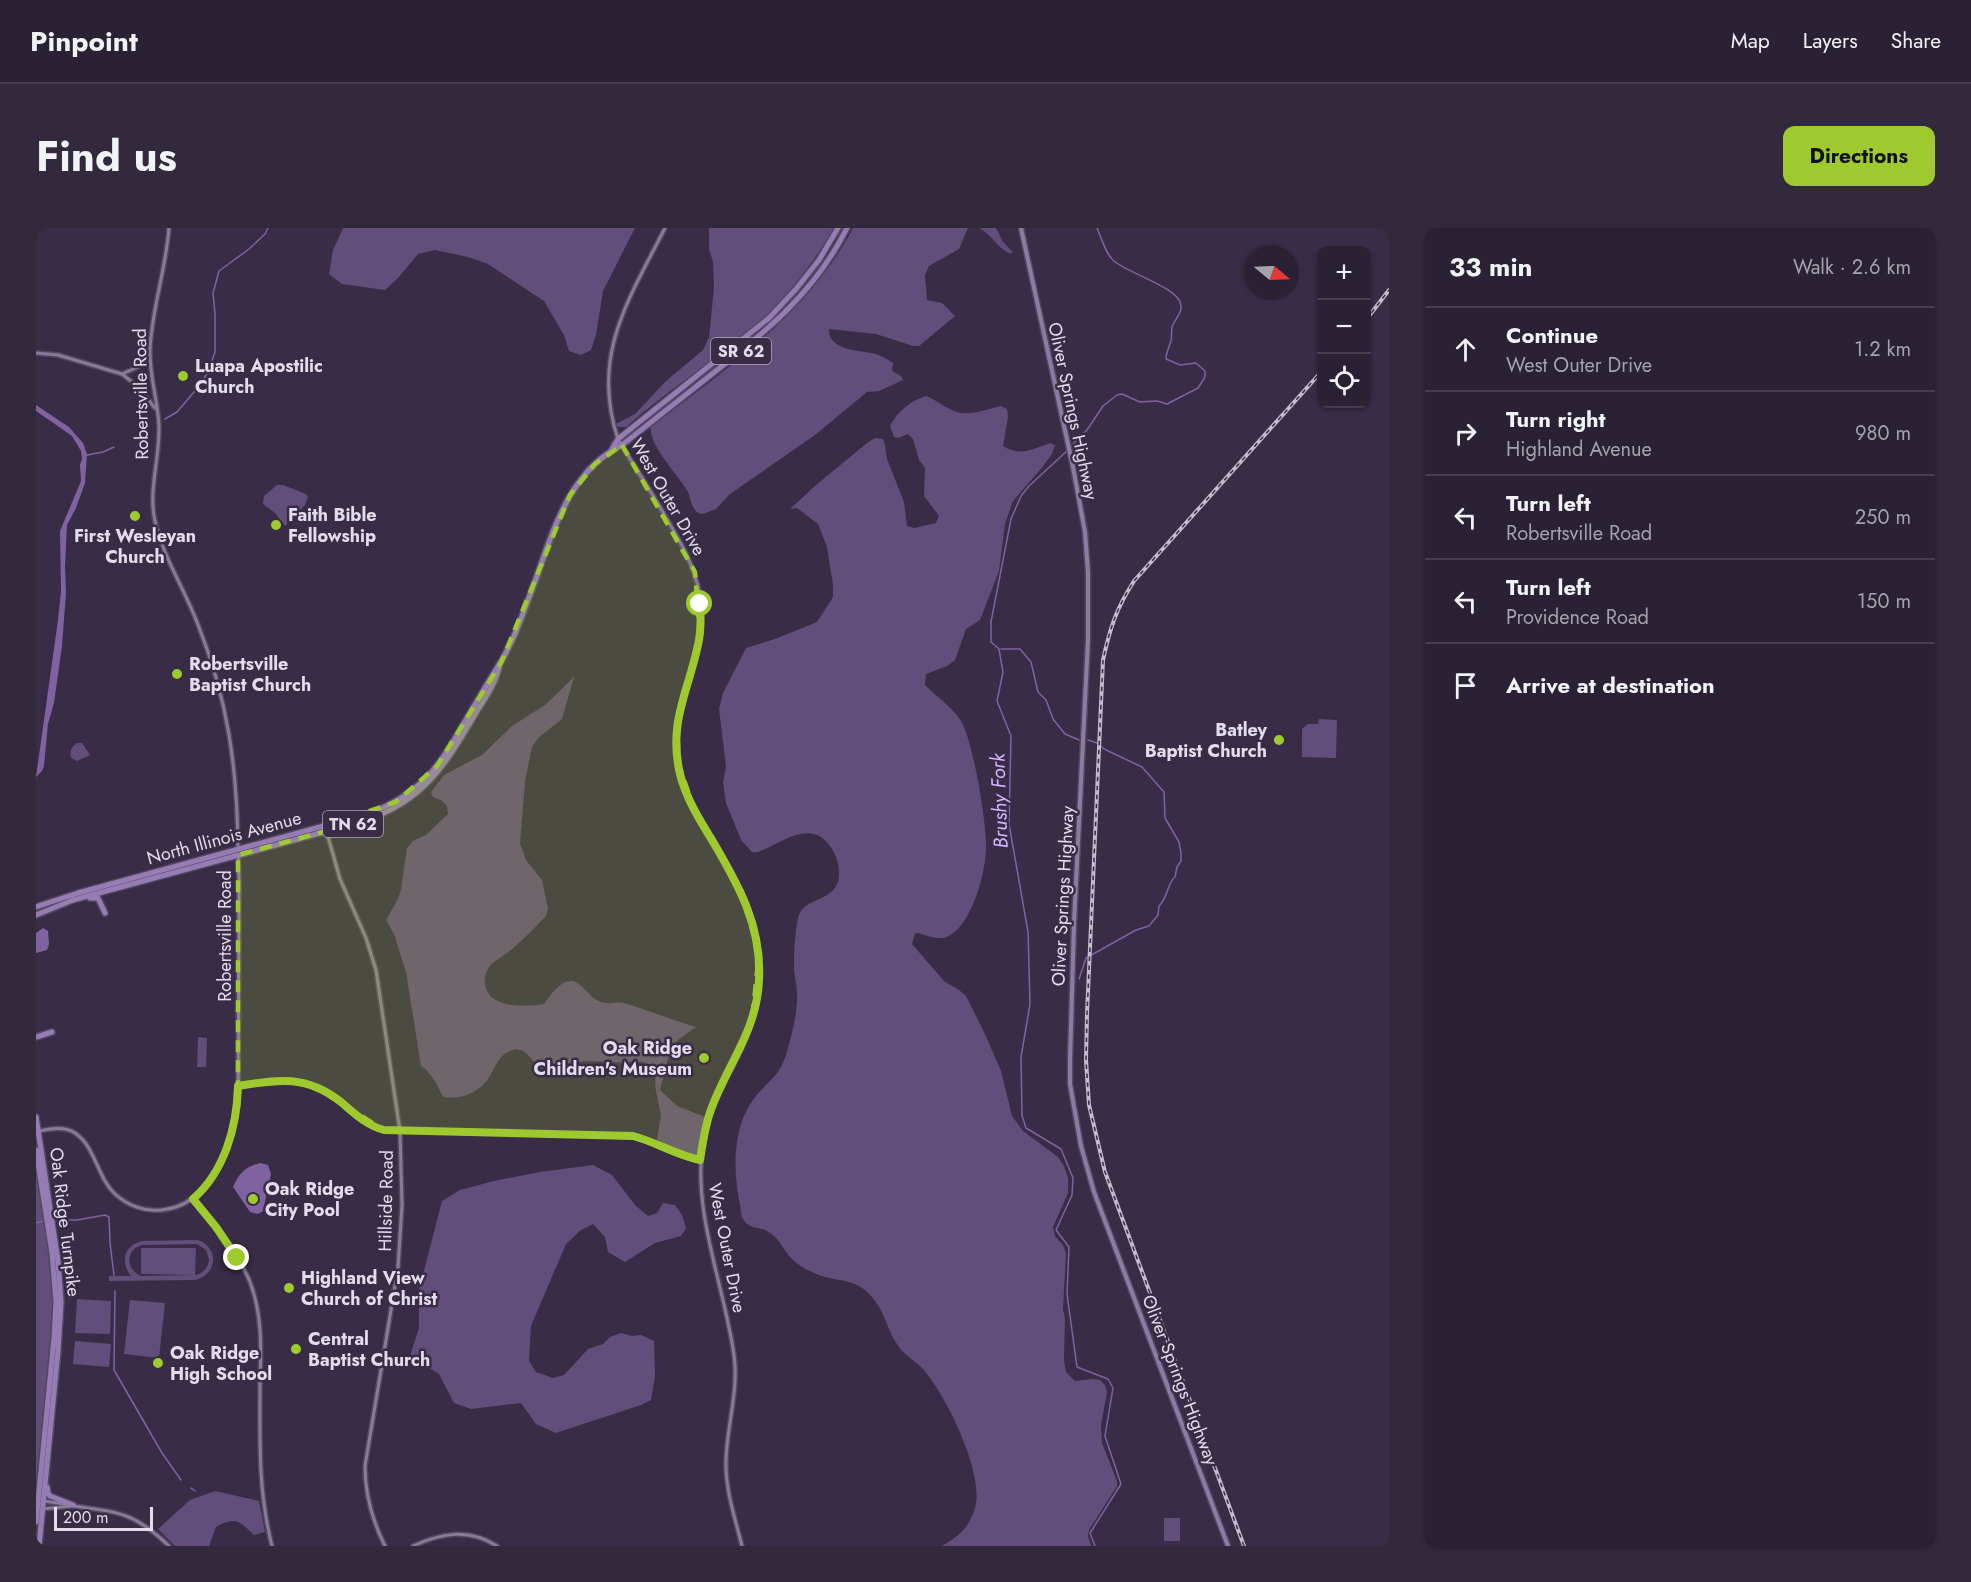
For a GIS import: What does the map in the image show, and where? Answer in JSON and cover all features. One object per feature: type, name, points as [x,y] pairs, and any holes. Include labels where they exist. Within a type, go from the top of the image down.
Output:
[{"type":"highway","name":"SR 62","points":[[611,450],[618,439],[774,312],[819,260],[838,228]]},
{"type":"highway","name":"SR 62","points":[[611,450],[622,445],[767,331],[811,284],[826,264],[847,228]]},
{"type":"highway","name":"North Illinois Avenue","points":[[36,906],[326,828],[386,807],[419,785],[437,766],[501,663],[570,495],[595,464],[611,450]]},
{"type":"highway","name":"TN 62","points":[[36,917],[61,904],[238,852]]},
{"type":"highway","points":[[61,904],[94,897],[100,901],[105,914],[102,897],[107,891]]},
{"type":"highway","name":"Oak Ridge Turnpike","points":[[36,1117],[60,1285],[60,1327],[50,1435],[39,1500]]},
{"type":"highway","name":"Oak Ridge Turnpike","points":[[36,1150],[52,1253],[56,1302],[40,1480],[39,1546]]},
{"type":"highway","points":[[50,1435],[48,1493],[56,1500],[73,1505]]},
{"type":"highway","points":[[36,1487],[40,1480]]},
{"type":"highway","name":"Oak Ridge Turnpike","points":[[36,1522],[39,1509]]},
{"type":"main road","name":"Oliver Springs Highway","points":[[1021,228],[1085,532],[1089,603],[1072,963],[1070,1084],[1081,1146],[1094,1192],[1228,1546]]},
{"type":"street","name":"Robertsville Road","points":[[37,1131],[58,1128],[74,1132],[84,1142],[110,1188],[124,1201],[149,1210],[163,1210],[177,1207],[193,1199],[211,1179],[231,1137],[238,1104],[240,881],[234,761],[224,702],[212,661],[187,597],[162,549],[154,518],[153,495],[159,426],[150,351],[169,228]]},
{"type":"street","name":"West Outer Drive","points":[[665,228],[621,316],[609,363],[609,387],[618,439],[681,541],[695,572],[700,604],[700,636],[679,710],[676,738],[678,762],[691,804],[742,892],[752,918],[759,953],[759,980],[752,1020],[740,1052],[712,1106],[705,1128],[700,1160],[701,1190],[734,1356],[735,1391],[726,1470],[742,1546]]},
{"type":"street","points":[[122,374],[138,367],[150,351]]},
{"type":"street","points":[[36,352],[58,355],[122,374],[137,386],[156,410]]},
{"type":"street","name":"Hillside Road","points":[[326,828],[340,879],[366,938],[376,970],[400,1131],[402,1217],[398,1268],[365,1466],[370,1510],[385,1546]]},
{"type":"street","points":[[238,1086],[279,1080],[310,1084],[329,1094],[367,1124],[384,1130],[633,1136],[655,1143],[684,1157],[700,1160]]},
{"type":"street","points":[[193,1199],[237,1258],[256,1303],[261,1340],[261,1490],[272,1546]]},
{"type":"street","points":[[39,1500],[129,1515],[150,1528],[168,1546]]},
{"type":"street","points":[[39,1509],[73,1505]]},
{"type":"street","points":[[412,1546],[437,1536],[454,1534],[475,1536],[496,1546]]},
{"type":"highlighted area","points":[[622,445],[695,572],[700,636],[678,716],[678,762],[696,815],[742,892],[759,953],[752,1020],[712,1106],[700,1160],[633,1136],[384,1130],[310,1084],[279,1080],[238,1086],[238,855],[326,831],[325,826],[396,802],[437,766],[501,663],[570,495],[595,464]]},
{"type":"shaded area","points":[[343,228],[635,228],[603,291],[596,335],[591,350],[581,355],[569,351],[564,335],[544,301],[488,264],[468,257],[435,250],[418,254],[385,290],[342,284],[329,274],[333,250]]},
{"type":"shaded area","points":[[709,228],[834,228],[794,285],[759,322],[626,427],[618,427],[616,424],[635,414],[666,381],[703,350],[709,337],[714,288]]},
{"type":"shaded area","points":[[853,228],[968,228],[959,249],[929,266],[925,275],[927,300],[942,303],[955,316],[919,346],[876,334],[829,329],[830,336],[839,346],[876,354],[893,363],[892,371],[901,376],[903,380],[879,391],[867,392],[815,435],[730,494],[716,509],[703,514],[697,512],[692,506],[688,492],[654,442],[651,427],[736,361],[789,313],[813,287]]},
{"type":"shaded area","points":[[979,228],[996,228],[1012,254],[1003,249]]},
{"type":"shaded area","points":[[926,396],[949,409],[962,413],[979,412],[1001,406],[1007,409],[1008,417],[1003,446],[1009,449],[1021,451],[1050,443],[1055,445],[1052,454],[1040,470],[1013,501],[1005,524],[999,571],[980,620],[966,629],[955,660],[947,666],[926,674],[925,685],[961,721],[970,745],[981,797],[986,852],[982,879],[972,907],[958,929],[942,938],[918,933],[915,934],[912,944],[944,981],[966,996],[1001,1071],[1012,1116],[1023,1131],[1058,1157],[1068,1178],[1068,1193],[1053,1227],[1055,1236],[1063,1245],[1066,1254],[1063,1309],[1065,1319],[1064,1360],[1066,1372],[1075,1381],[1093,1379],[1100,1380],[1105,1385],[1107,1392],[1101,1425],[1102,1443],[1117,1481],[1117,1486],[1089,1530],[1091,1546],[942,1546],[966,1526],[973,1515],[977,1493],[969,1456],[942,1397],[923,1369],[899,1347],[877,1304],[865,1290],[853,1283],[818,1275],[796,1263],[772,1234],[748,1225],[744,1221],[736,1179],[736,1151],[741,1124],[753,1100],[780,1069],[794,1025],[797,991],[794,954],[798,918],[807,905],[835,888],[838,883],[839,870],[830,846],[814,834],[804,833],[758,852],[752,852],[741,840],[726,803],[723,783],[726,766],[719,709],[723,693],[746,648],[817,622],[833,597],[827,547],[818,524],[797,508],[790,509],[816,485],[867,443],[875,438],[883,439],[887,459],[904,502],[907,526],[914,528],[936,523],[939,516],[924,496],[925,468],[919,460],[913,439],[908,434],[898,438],[894,437],[890,426],[905,408]]},
{"type":"shaded area","points":[[36,405],[69,427],[83,443],[87,454],[85,483],[67,525],[66,593],[62,646],[54,703],[48,724],[44,766],[36,777],[61,591],[60,531],[81,481],[82,459],[81,451],[72,436],[36,411]]},
{"type":"shaded area","points":[[277,485],[283,485],[306,494],[308,497],[305,505],[285,526],[275,513],[263,504],[264,496]]},
{"type":"shaded area","points":[[574,677],[562,719],[538,738],[532,747],[525,781],[520,844],[526,860],[542,880],[548,909],[546,916],[490,966],[485,983],[487,991],[500,1002],[527,1006],[544,1004],[559,986],[572,981],[601,1002],[624,1003],[696,1027],[678,1040],[669,1055],[660,1090],[677,1106],[705,1117],[698,1153],[693,1155],[677,1151],[657,1140],[661,1115],[655,1079],[651,1069],[643,1062],[577,1062],[544,1069],[521,1050],[510,1051],[501,1057],[488,1079],[478,1089],[472,1093],[451,1098],[443,1097],[431,1076],[421,1066],[406,972],[394,934],[386,920],[401,889],[407,848],[413,841],[426,835],[448,814],[447,806],[441,800],[433,797],[431,792],[444,775],[482,755],[512,726],[545,705]]},
{"type":"shaded area","points":[[1319,719],[1337,720],[1336,758],[1302,757],[1302,729],[1308,724],[1318,724]]},
{"type":"shaded area","points":[[77,743],[82,743],[90,755],[77,761],[71,758],[71,753]]},
{"type":"shaded area","points":[[43,928],[48,931],[49,944],[47,950],[36,953],[36,933]]},
{"type":"shaded area","points":[[198,1037],[207,1038],[206,1067],[197,1067]]},
{"type":"shaded area","points":[[36,1162],[54,1285],[54,1325],[51,1370],[36,1485]]},
{"type":"shaded area","name":"Oak Ridge City Pool","points":[[261,1163],[268,1165],[271,1174],[263,1211],[258,1214],[250,1212],[233,1187],[244,1171]]},
{"type":"shaded area","points":[[593,1165],[612,1175],[635,1205],[648,1216],[657,1213],[663,1203],[675,1205],[682,1215],[686,1228],[681,1236],[655,1243],[625,1262],[608,1252],[605,1237],[593,1224],[581,1230],[566,1244],[531,1326],[529,1361],[536,1372],[553,1378],[564,1375],[588,1349],[603,1344],[610,1337],[621,1333],[632,1336],[641,1335],[654,1341],[655,1376],[651,1400],[556,1433],[536,1424],[521,1403],[471,1409],[454,1403],[439,1374],[410,1356],[419,1328],[419,1290],[442,1201],[460,1190],[494,1181]]},
{"type":"shaded area","points":[[198,1240],[210,1249],[213,1261],[208,1273],[195,1280],[109,1281],[109,1276],[131,1276],[126,1265],[126,1255],[131,1246],[142,1241]],"holes":[[[197,1244],[206,1250],[208,1266],[203,1272],[195,1275],[196,1248],[141,1248],[141,1274],[194,1275],[141,1276],[132,1269],[130,1264],[131,1253],[142,1245]]]},
{"type":"shaded area","points":[[77,1299],[111,1301],[110,1334],[75,1333]]},
{"type":"shaded area","points":[[130,1300],[165,1303],[159,1358],[124,1354]]},
{"type":"shaded area","points":[[75,1341],[111,1344],[109,1367],[73,1364]]},
{"type":"shaded area","points":[[215,1491],[259,1501],[265,1532],[254,1535],[241,1523],[233,1521],[216,1527],[209,1546],[175,1546],[158,1529],[190,1500]]},
{"type":"shaded area","points":[[1164,1518],[1180,1518],[1180,1541],[1164,1541]]},
{"type":"waterway","points":[[165,419],[177,412],[208,372],[215,352],[213,293],[219,271],[249,249],[265,234],[268,228]]},
{"type":"waterway","name":"Brushy Fork","points":[[1071,446],[1087,430],[1103,406],[1117,395],[1122,394],[1140,402],[1157,401],[1167,404],[1198,388],[1205,377],[1205,371],[1196,363],[1180,365],[1166,359],[1172,327],[1181,309],[1179,299],[1163,287],[1114,261],[1106,250],[1097,228]]},
{"type":"waterway","points":[[87,455],[114,447]]},
{"type":"waterway","name":"Brushy Fork","points":[[1068,450],[1029,486],[1021,496],[1011,519],[991,622],[991,642],[999,649],[1003,672],[997,701],[1011,736],[1009,824],[1028,932],[1030,1004],[1021,1057],[1022,1115],[1026,1128],[1061,1149],[1073,1178],[1072,1195],[1056,1230],[1069,1247],[1067,1294],[1077,1367],[1108,1379],[1113,1388],[1105,1436],[1121,1484],[1090,1533],[1095,1546]]},
{"type":"waterway","points":[[1001,649],[1020,649],[1031,662],[1038,692],[1046,700],[1053,719],[1065,734],[1079,740]]},
{"type":"waterway","points":[[1079,979],[1086,958],[1136,930],[1149,926],[1158,915],[1159,906],[1165,898],[1181,861],[1179,842],[1165,818],[1164,792],[1142,767],[1088,740]]},
{"type":"waterway","points":[[55,1220],[77,1220],[105,1215],[109,1217],[114,1275]]},
{"type":"waterway","points":[[36,1223],[43,1221]]},
{"type":"waterway","points":[[115,1291],[114,1370],[162,1453],[181,1480]]},
{"type":"waterway","points":[[191,1488],[195,1491]]},
{"type":"railway","points":[[1371,313],[1389,290]]},
{"type":"railway","points":[[1244,1546],[1105,1172],[1089,1105],[1086,1060],[1087,1014],[1103,660],[1114,619],[1134,581],[1317,377]]},
{"type":"place","name":"Luapa Apostilic Church","points":[[183,376]]},
{"type":"place","name":"First Wesleyan Church","points":[[135,516]]},
{"type":"place","name":"Faith Bible Fellowship","points":[[276,525]]},
{"type":"place","name":"Robertsville Baptist Church","points":[[177,674]]},
{"type":"place","name":"Batley Baptist Church","points":[[1279,740]]},
{"type":"place","name":"Oak Ridge Children's Museum","points":[[704,1058]]},
{"type":"place","name":"Oak Ridge City Pool","points":[[253,1199]]},
{"type":"place","name":"Highland View Church of Christ","points":[[289,1288]]},
{"type":"place","name":"Central Baptist Church","points":[[296,1349]]},
{"type":"place","name":"Oak Ridge High School","points":[[158,1363]]},
{"type":"route","points":[[237,1258],[193,1199],[211,1179],[231,1137],[238,1104],[238,1086],[279,1080],[310,1084],[329,1094],[367,1124],[384,1130],[633,1136],[655,1143],[684,1157],[700,1160],[705,1128],[712,1106],[740,1052],[752,1020],[758,992],[759,953],[752,918],[742,892],[691,804],[678,762],[676,738],[678,716],[700,636],[700,604]]}]
